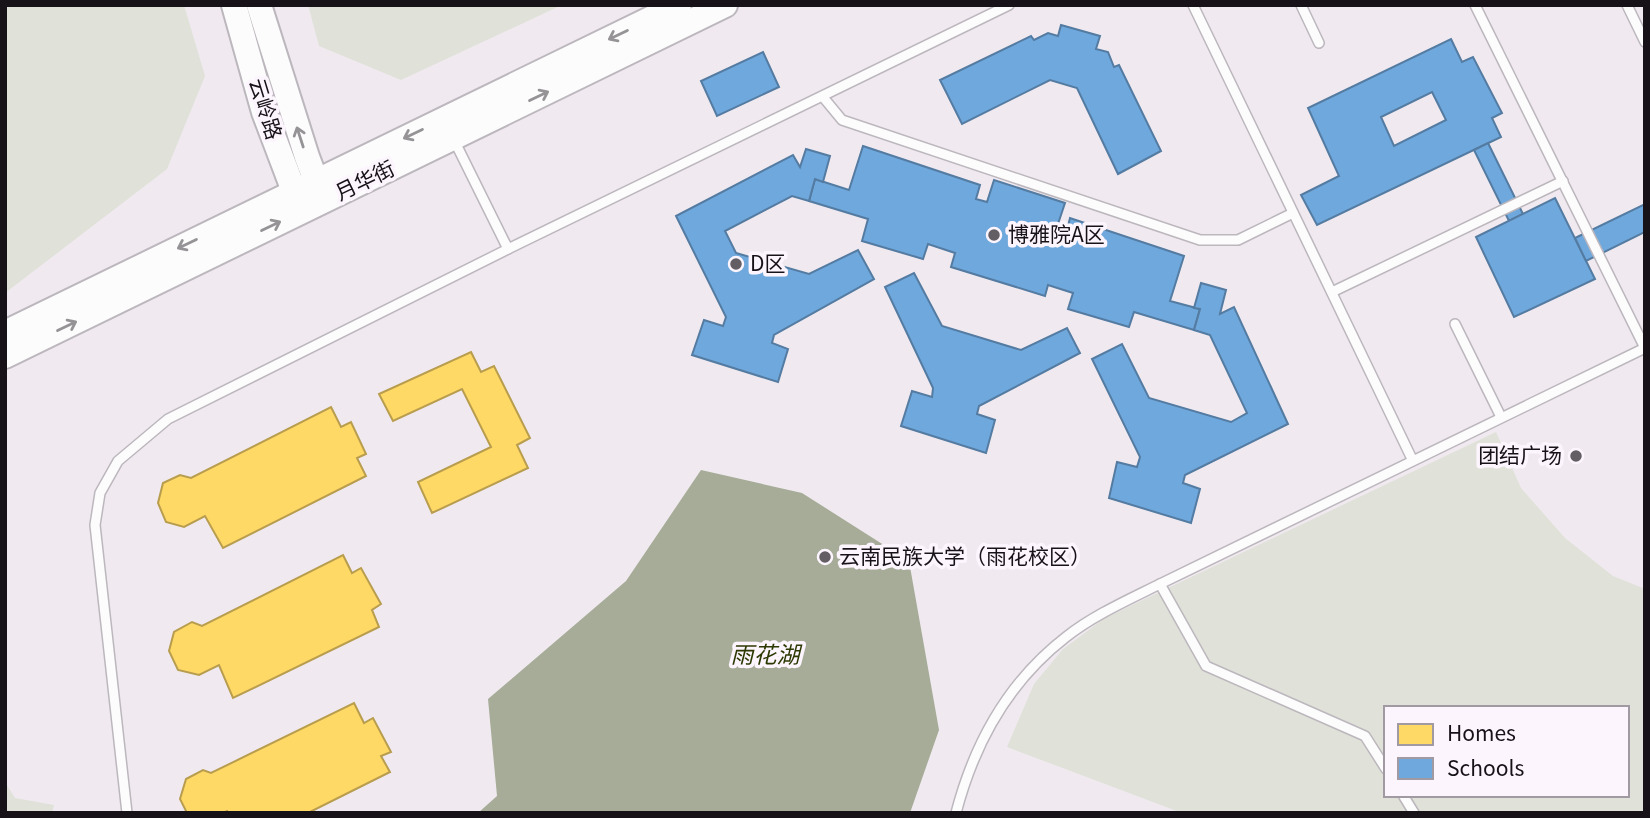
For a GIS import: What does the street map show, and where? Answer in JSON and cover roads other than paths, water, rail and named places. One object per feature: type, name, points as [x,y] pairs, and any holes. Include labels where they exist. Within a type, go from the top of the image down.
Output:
[{"type":"street","name":"云岭路","points":[[234,5],[264,112],[297,202]]},
{"type":"street","name":"云岭路","points":[[259,5],[320,191]]},
{"type":"street","name":"月华街","points":[[5,333],[320,191],[679,5]]},
{"type":"street","name":"月华街","points":[[320,191],[453,138],[725,5]]},
{"type":"street","name":"月华街","points":[[5,356],[297,202]]},
{"type":"lane","points":[[127,813],[95,525],[100,493],[118,461],[168,419],[508,249],[1009,5]]},
{"type":"lane","points":[[1193,5],[1412,459]]},
{"type":"lane","points":[[1301,5],[1319,43]]},
{"type":"lane","points":[[957,813],[963,787],[984,733],[1019,681],[1065,637],[1098,615],[1160,583],[1645,348],[1475,5]]},
{"type":"lane","points":[[1627,5],[1645,42]]},
{"type":"lane","points":[[823,97],[842,120],[1200,240],[1238,240],[1293,214]]},
{"type":"lane","points":[[453,138],[508,249]]},
{"type":"lane","points":[[1332,292],[1563,181]]},
{"type":"lane","points":[[1455,324],[1502,416]]},
{"type":"lane","points":[[1160,583],[1206,666],[1364,736],[1384,766]]},
{"type":"lane","points":[[1404,797],[1414,813]]},
{"type":"water","name":"雨花湖","points":[[701,470],[802,493],[909,561],[939,730],[910,813],[478,813],[497,796],[488,699],[626,581]]},
{"type":"place","name":"博雅院A区","points":[[994,235]]},
{"type":"place","name":"D区","points":[[736,264]]},
{"type":"place","name":"团结广场","points":[[1576,456]]},
{"type":"place","name":"云南民族大学（雨花校区）","points":[[825,557]]}]
